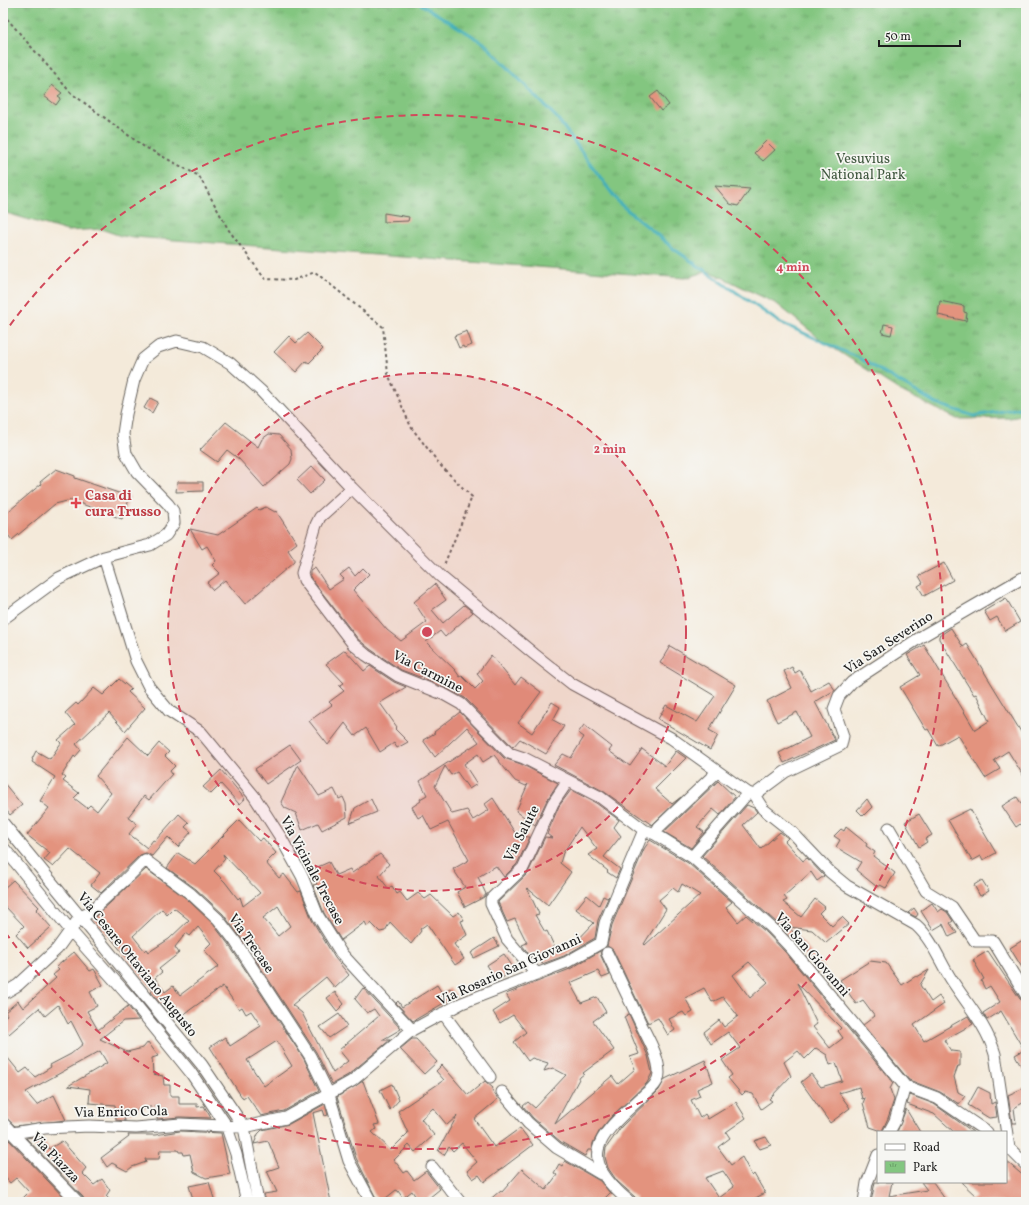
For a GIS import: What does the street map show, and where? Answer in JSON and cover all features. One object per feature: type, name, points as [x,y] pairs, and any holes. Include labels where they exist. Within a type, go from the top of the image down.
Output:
[{"type":"street","points":[[3,619],[59,578],[104,557],[150,545],[166,535],[174,523],[173,511],[136,472],[126,452],[123,434],[126,414],[134,380],[143,358],[158,347],[177,341],[203,347],[230,363],[261,391],[352,488],[440,576],[534,654],[572,684],[670,738],[717,772],[751,794],[763,809],[792,832],[830,872],[847,886],[916,925],[924,932],[952,980],[991,1041],[995,1054],[1005,1131]]},
{"type":"street","name":"Via Carmine","points":[[352,488],[320,517],[316,525],[302,573],[304,580],[353,644],[366,655],[398,676],[445,694],[460,704],[509,753],[524,758],[600,797],[649,832]]},
{"type":"street","name":"Via Vicinale Trecase","points":[[104,557],[136,661],[150,687],[169,711],[201,732],[254,796],[281,838],[302,876],[318,916],[340,953],[412,1030]]},
{"type":"street","name":"Via San Severino","points":[[751,794],[785,772],[841,745],[843,736],[834,709],[839,696],[852,682],[924,635],[1026,576]]},
{"type":"street","points":[[649,832],[659,827],[717,772]]},
{"type":"street","name":"Via Salute","points":[[537,974],[507,939],[491,904],[491,899],[523,868],[553,803],[568,780]]},
{"type":"street","points":[[692,857],[751,794]]},
{"type":"street","name":"Via Cesare Ottaviano Augusto","points":[[3,823],[202,1065],[244,1127]]},
{"type":"street","points":[[889,828],[926,891],[952,907],[975,941],[993,941],[1026,995]]},
{"type":"street","name":"Via Rosario San Giovanni","points":[[244,1127],[286,1118],[352,1081],[412,1030],[462,1003],[567,962],[601,943],[605,923],[649,832]]},
{"type":"street","name":"Via San Giovanni","points":[[649,832],[692,857],[761,918],[792,948],[905,1086]]},
{"type":"street","name":"Via Cesare Ottaviano Augusto","points":[[3,847],[71,931],[132,1000],[191,1073],[226,1125],[236,1154],[247,1202]]},
{"type":"street","name":"Via Trecase","points":[[80,917],[89,913],[100,904],[145,860],[191,894],[218,919],[235,941],[310,1056],[329,1095],[349,1161],[371,1202]]},
{"type":"street","points":[[3,994],[18,985],[51,954],[71,931],[80,917]]},
{"type":"street","points":[[601,1174],[598,1161],[598,1143],[614,1123],[656,1085],[660,1074],[650,1044],[607,953]]},
{"type":"street","points":[[443,1013],[490,1077]]},
{"type":"street","points":[[890,1131],[895,1121],[905,1086],[937,1098],[986,1131]]},
{"type":"street","points":[[502,1092],[528,1123],[557,1148],[601,1174],[618,1193],[630,1202]]},
{"type":"street","points":[[3,1123],[12,1133]]},
{"type":"street","name":"Via Enrico Cola","points":[[12,1133],[45,1128],[89,1126],[136,1128],[180,1124],[244,1127]]},
{"type":"street","points":[[244,1127],[258,1202]]},
{"type":"street","name":"Via Piazza","points":[[12,1133],[78,1202]]},
{"type":"street","points":[[1007,1147],[1026,1165]]},
{"type":"street","points":[[864,1202],[867,1182],[877,1157]]},
{"type":"street","points":[[432,1167],[460,1202]]},
{"type":"path","points":[[3,14],[71,93],[143,146],[199,176],[228,230],[265,279],[294,280],[315,272],[383,328],[388,374],[411,427],[441,466],[472,497],[440,576]]},
{"type":"green space","name":"Vesuvius National Park","points":[[3,3],[1026,3],[1026,415],[1010,418],[957,419],[899,390],[824,342],[777,304],[709,271],[685,278],[121,236],[101,229],[67,231],[3,212]]},
{"type":"green space","points":[[1026,194],[1026,211],[1018,201]]},
{"type":"building","points":[[52,85],[62,93],[58,96],[61,98],[56,105],[44,96]]},
{"type":"building","points":[[658,91],[669,105],[661,111],[650,97]]},
{"type":"building","points":[[766,141],[775,150],[763,161],[754,153]]},
{"type":"building","points":[[715,186],[750,189],[738,206],[730,204]]},
{"type":"building","points":[[384,213],[409,217],[408,221],[384,222]]},
{"type":"building","points":[[940,301],[964,306],[964,312],[967,313],[966,321],[938,315]]},
{"type":"building","points":[[884,324],[893,326],[891,335],[882,333]]},
{"type":"building","points":[[467,331],[472,345],[459,348],[454,336]]},
{"type":"building","points":[[307,333],[323,349],[309,363],[306,361],[296,372],[274,352],[289,336],[296,343]]},
{"type":"building","points":[[150,398],[158,402],[152,413],[144,408]]},
{"type":"building","points":[[226,422],[258,447],[262,439],[269,434],[279,435],[291,449],[292,459],[290,464],[264,487],[239,459],[227,450],[217,462],[200,450]]},
{"type":"building","points":[[312,466],[325,480],[310,494],[297,480]]},
{"type":"building","points":[[56,469],[75,476],[75,478],[130,497],[122,519],[71,500],[55,504],[12,540],[3,529],[3,516],[41,484],[40,482]]},
{"type":"building","points":[[177,482],[203,482],[203,491],[176,492]]},
{"type":"building","points":[[266,507],[275,512],[276,511],[297,543],[288,550],[294,559],[294,562],[245,604],[225,580],[213,590],[207,583],[220,573],[212,565],[216,561],[207,546],[202,549],[190,529],[218,535],[257,508],[259,510]]},
{"type":"building","points":[[944,563],[953,580],[924,596],[918,586],[923,583],[919,576]]},
{"type":"building","points":[[315,568],[329,589],[344,579],[340,575],[349,568],[355,576],[363,568],[369,574],[353,590],[387,630],[401,641],[427,622],[414,602],[435,584],[446,600],[432,610],[443,623],[464,605],[473,612],[445,637],[440,631],[426,642],[455,670],[460,677],[462,676],[475,689],[483,681],[477,674],[491,655],[515,685],[521,677],[541,692],[518,723],[532,733],[552,702],[560,707],[553,720],[564,726],[546,754],[520,739],[513,747],[465,698],[423,679],[427,673],[420,677],[401,670],[370,649],[358,639],[310,577],[310,571]]},
{"type":"building","points":[[1006,598],[1020,622],[1005,631],[997,617],[990,621],[984,611]]},
{"type":"building","points":[[951,628],[963,647],[967,644],[1026,740],[1026,780],[1008,751],[994,760],[1000,769],[985,778],[958,735],[938,746],[928,729],[926,730],[900,687],[920,675],[907,655],[924,645],[975,730],[989,721],[976,694],[974,695],[939,639],[939,636]]},
{"type":"building","points":[[670,646],[736,685],[709,730],[718,735],[710,750],[658,719],[666,705],[697,722],[715,696],[660,663]]},
{"type":"building","points":[[345,650],[364,671],[370,666],[394,682],[406,687],[380,703],[397,727],[395,729],[408,742],[397,748],[394,743],[380,752],[366,728],[355,736],[345,723],[328,745],[309,721],[332,705],[329,702],[344,691],[339,686],[344,683],[326,664]]},
{"type":"building","points":[[792,667],[795,673],[800,670],[811,691],[829,681],[835,690],[815,702],[835,740],[784,763],[779,753],[810,737],[797,712],[777,722],[767,701],[792,688],[784,671]]},
{"type":"building","points":[[119,679],[131,689],[128,692],[145,708],[125,731],[109,713],[76,744],[81,750],[75,757],[74,756],[62,775],[66,778],[63,781],[79,793],[74,798],[87,808],[90,805],[97,811],[111,793],[96,776],[128,737],[148,756],[159,743],[169,752],[165,756],[175,766],[170,771],[172,774],[149,800],[144,796],[128,817],[137,824],[129,834],[147,848],[179,814],[189,823],[185,827],[191,832],[178,847],[168,837],[152,856],[146,853],[140,855],[101,893],[91,885],[100,873],[70,849],[53,867],[44,860],[50,853],[27,835],[49,808],[40,801],[55,777],[32,762],[32,759],[36,751],[50,759],[61,743],[58,740],[75,725],[65,713],[76,703],[78,705],[94,688],[103,695]]},
{"type":"building","points":[[460,712],[504,758],[521,764],[558,783],[547,800],[535,825],[516,811],[528,784],[526,786],[515,781],[494,755],[483,762],[478,754],[464,764],[477,784],[469,789],[457,772],[451,775],[445,766],[435,786],[452,814],[467,810],[473,820],[489,810],[485,804],[493,798],[517,836],[530,837],[517,864],[504,877],[496,866],[478,877],[486,894],[484,897],[465,907],[457,892],[465,887],[453,869],[469,860],[448,822],[431,830],[423,815],[418,818],[412,807],[421,801],[420,799],[427,795],[420,781],[479,742],[467,727],[435,757],[423,740],[435,733],[434,732]]},
{"type":"building","points":[[584,725],[612,747],[609,751],[630,766],[642,749],[665,766],[676,751],[686,758],[655,789],[672,804],[681,797],[652,825],[603,791],[554,765],[563,754],[571,758],[584,737],[578,733]]},
{"type":"building","points":[[290,745],[301,760],[266,784],[255,769]]},
{"type":"building","points":[[298,765],[319,796],[334,789],[339,799],[343,797],[346,804],[347,817],[322,830],[318,823],[302,830],[296,813],[285,808],[281,802]]},
{"type":"building","points":[[221,770],[245,799],[239,804],[221,784],[211,794],[203,787]]},
{"type":"building","points":[[718,781],[735,797],[720,815],[713,809],[697,827],[704,832],[691,848],[664,832]]},
{"type":"building","points":[[3,782],[22,805],[10,815],[3,806]]},
{"type":"building","points":[[571,790],[596,803],[619,820],[614,827],[621,836],[604,857],[620,869],[616,878],[588,855],[597,849],[580,827],[563,853],[560,863],[571,872],[548,905],[527,888],[539,914],[535,915],[545,932],[547,931],[557,952],[570,944],[572,946],[594,923],[576,909],[587,895],[599,905],[603,896],[607,898],[609,896],[598,920],[595,938],[564,956],[542,964],[538,953],[531,957],[522,945],[527,943],[515,919],[507,922],[498,902],[528,873],[545,837],[552,838],[547,834],[559,806]]},
{"type":"building","points":[[1017,797],[1026,811],[1026,820],[1016,827],[1002,806]]},
{"type":"building","points":[[371,799],[377,812],[350,823],[355,808]]},
{"type":"building","points":[[867,799],[872,807],[863,816],[857,810]]},
{"type":"building","points":[[747,805],[754,808],[757,812],[743,825],[761,849],[780,832],[788,838],[785,841],[803,861],[807,858],[824,876],[817,881],[811,872],[784,896],[787,900],[783,902],[801,917],[815,899],[825,907],[819,913],[832,926],[842,917],[849,924],[826,943],[812,930],[789,927],[825,969],[820,973],[777,923],[702,856]]},
{"type":"building","points":[[970,809],[996,853],[983,860],[981,856],[972,861],[948,820]]},
{"type":"building","points":[[919,814],[932,835],[925,839],[927,842],[919,847],[905,822]]},
{"type":"building","points":[[239,820],[259,841],[263,838],[276,853],[266,863],[279,878],[284,874],[298,892],[301,891],[312,920],[335,958],[349,975],[335,988],[326,977],[292,1005],[302,1013],[333,1073],[348,1061],[339,1050],[379,1016],[374,1009],[367,1013],[355,999],[363,988],[401,1029],[382,1040],[390,1040],[348,1075],[332,1084],[316,1052],[253,956],[261,949],[250,937],[244,942],[223,914],[196,889],[167,868],[178,853],[195,864]],"holes":[[[223,854],[260,893],[243,906],[240,897],[238,899],[214,871],[225,859]],[[278,906],[290,926],[278,936],[263,918]]]},
{"type":"building","points":[[846,827],[867,844],[866,846],[875,852],[873,856],[895,873],[886,888],[880,885],[877,887],[856,870],[861,862],[836,847],[840,840],[834,836],[841,829],[844,831]]},
{"type":"building","points":[[650,840],[688,863],[732,902],[726,907],[738,922],[746,915],[767,933],[786,953],[893,1083],[890,1089],[894,1100],[882,1131],[870,1127],[863,1103],[865,1098],[862,1099],[859,1087],[839,1093],[850,1108],[830,1123],[801,1082],[811,1074],[821,1087],[842,1081],[836,1063],[830,1065],[827,1055],[816,1048],[805,1059],[798,1051],[784,1062],[791,1076],[769,1099],[772,1101],[761,1109],[753,1094],[745,1092],[742,1095],[728,1078],[732,1075],[722,1060],[740,1048],[728,1032],[711,1044],[704,1032],[719,1020],[724,1027],[738,1016],[723,997],[712,1002],[704,988],[685,998],[693,1012],[686,1016],[683,1012],[669,1019],[675,1030],[668,1035],[658,1018],[648,1023],[613,950],[607,946],[612,925],[644,849]],"holes":[[[682,884],[700,895],[645,945],[644,944],[666,909],[659,900],[673,888],[678,892]],[[749,962],[768,982],[750,998],[733,975]],[[797,983],[841,1028],[838,1031],[843,1038],[830,1048],[813,1027],[817,1024]]]},
{"type":"building","points":[[380,854],[389,864],[379,876],[388,888],[392,886],[397,894],[400,892],[407,901],[418,893],[425,899],[431,895],[453,916],[459,912],[464,920],[461,921],[467,935],[454,944],[464,959],[455,965],[427,924],[420,929],[421,931],[411,944],[390,922],[385,931],[380,932],[371,923],[367,926],[365,922],[341,940],[324,913],[313,885],[317,884],[311,870],[329,862],[336,875],[350,869],[352,873]]},
{"type":"building","points":[[146,869],[187,899],[213,924],[229,945],[304,1059],[319,1091],[284,1111],[261,1116],[247,1096],[243,1099],[210,1047],[225,1037],[230,1046],[261,1026],[251,1011],[246,1014],[242,1007],[239,1009],[223,986],[183,1015],[175,1006],[167,1012],[151,992],[153,990],[109,936],[93,919]],"holes":[[[174,908],[189,920],[169,939],[149,952],[147,949],[145,951],[133,936],[162,909],[167,915]],[[198,927],[211,943],[204,950],[219,966],[180,995],[173,986],[165,992],[155,978],[162,972],[159,969],[179,953],[175,947],[186,933],[190,936]],[[277,1041],[292,1066],[264,1086],[247,1060]]]},
{"type":"building","points":[[13,880],[39,907],[36,910],[51,927],[28,948],[16,934],[24,926],[3,904],[3,889]]},
{"type":"building","points":[[982,880],[989,891],[980,896],[974,885]]},
{"type":"building","points":[[932,903],[938,912],[942,909],[947,912],[953,921],[950,923],[957,933],[949,937],[943,924],[933,930],[921,911]]},
{"type":"building","points":[[914,908],[918,914],[916,917],[908,913]]},
{"type":"building","points":[[494,938],[499,946],[474,958],[471,953]]},
{"type":"building","points":[[1026,938],[1026,974],[1010,948]]},
{"type":"building","points":[[600,951],[610,975],[602,978],[598,971],[570,983],[581,1003],[597,997],[606,1012],[593,1021],[614,1050],[583,1073],[584,1074],[580,1077],[555,1124],[612,1076],[618,1084],[635,1069],[630,1057],[639,1054],[624,1017],[629,1014],[648,1056],[652,1073],[647,1083],[611,1117],[600,1130],[593,1143],[592,1150],[588,1150],[585,1156],[561,1142],[533,1118],[523,1106],[528,1102],[535,1108],[566,1075],[553,1068],[544,1071],[548,1063],[532,1058],[528,1061],[514,1042],[526,1032],[513,1015],[500,1023],[493,1012],[510,1001],[506,994],[570,969]]},
{"type":"building","points":[[988,951],[1020,999],[1026,1002],[1026,1074],[1015,1055],[1024,1050],[1001,1011],[987,1020],[983,1013],[1000,1002],[990,986],[985,989],[981,981],[984,979],[973,960]]},
{"type":"building","points":[[74,952],[90,971],[94,969],[103,985],[90,992],[97,1006],[87,1011],[98,1030],[128,1006],[139,1020],[123,1021],[100,1039],[127,1052],[143,1048],[148,1042],[158,1056],[152,1058],[153,1074],[163,1076],[164,1085],[170,1085],[170,1096],[179,1096],[179,1104],[197,1104],[197,1107],[204,1106],[211,1118],[180,1117],[157,1119],[159,1105],[137,1110],[124,1116],[125,1121],[116,1120],[115,1105],[89,1103],[90,1089],[68,1086],[107,1063],[100,1051],[26,1092],[37,1105],[54,1095],[66,1120],[15,1126],[3,1115],[3,1052],[20,1073],[27,1068],[35,1077],[51,1067],[50,1065],[71,1054],[83,1044],[71,1021],[68,1024],[58,1005],[45,1016],[39,1008],[9,1034],[3,1027],[3,1018],[7,1015],[5,1012],[18,1001],[23,1008],[56,978],[53,975],[59,970],[56,967]]},
{"type":"building","points":[[504,954],[515,970],[497,981],[487,965]]},
{"type":"building","points":[[870,961],[886,963],[902,985],[929,970],[920,985],[931,1002],[939,996],[944,1004],[914,1025],[924,1041],[968,1016],[973,1024],[944,1040],[951,1051],[960,1052],[960,1066],[958,1066],[954,1077],[958,1092],[965,1096],[959,1104],[940,1092],[909,1080],[863,1025],[875,1016],[863,1000],[856,1004],[840,980]]},
{"type":"building","points":[[437,985],[442,993],[450,988],[456,996],[413,1021],[396,1003],[398,1001],[402,1007]]},
{"type":"building","points":[[335,992],[344,1004],[337,1011],[327,998]]},
{"type":"building","points":[[339,1014],[347,1026],[329,1038],[320,1027]]},
{"type":"building","points":[[412,1039],[416,1039],[437,1062],[424,1074],[400,1049]]},
{"type":"building","points":[[705,1060],[713,1082],[697,1089],[700,1096],[691,1100],[700,1118],[705,1114],[708,1119],[736,1102],[746,1118],[726,1132],[730,1138],[718,1147],[731,1165],[742,1157],[752,1176],[754,1174],[765,1193],[748,1202],[637,1202],[635,1197],[617,1181],[608,1168],[605,1157],[606,1148],[621,1127],[659,1090],[665,1079]],"holes":[[[723,1171],[734,1187],[719,1198],[705,1178]]]},
{"type":"building","points":[[442,1065],[468,1095],[485,1081],[493,1088],[492,1090],[498,1099],[474,1119],[494,1147],[520,1128],[533,1145],[484,1182],[479,1175],[473,1179],[467,1171],[477,1162],[462,1143],[453,1151],[449,1147],[444,1155],[438,1151],[457,1116],[447,1125],[433,1108],[421,1119],[434,1135],[415,1152],[409,1145],[394,1160],[404,1173],[407,1171],[414,1180],[426,1171],[440,1189],[424,1202],[419,1202],[412,1191],[403,1198],[396,1190],[381,1202],[378,1202],[356,1158],[337,1097],[363,1081],[379,1124],[374,1125],[376,1129],[372,1132],[391,1150],[408,1133],[398,1111],[444,1080],[436,1071]]},
{"type":"building","points":[[392,1084],[399,1100],[390,1110],[380,1090]]},
{"type":"building","points":[[978,1087],[990,1093],[991,1104],[995,1102],[997,1117],[989,1118],[968,1105]]},
{"type":"building","points":[[1026,1087],[1026,1101],[1014,1108],[1016,1123],[1012,1123],[1008,1095]]},
{"type":"building","points":[[910,1095],[934,1104],[972,1131],[953,1131],[934,1114],[907,1104]]},
{"type":"building","points":[[325,1104],[328,1115],[325,1116],[323,1110],[313,1113],[331,1202],[266,1202],[264,1194],[277,1192],[267,1171],[279,1167],[268,1141],[254,1144],[258,1134],[262,1130],[289,1124]]},
{"type":"building","points":[[906,1109],[919,1131],[897,1131]]},
{"type":"building","points":[[180,1131],[221,1133],[230,1174],[206,1178],[194,1172],[190,1154],[184,1155],[183,1152],[179,1152],[178,1150],[160,1150],[159,1159],[145,1159],[146,1162],[132,1167],[127,1171],[112,1163],[107,1167],[101,1158],[129,1137],[128,1135],[155,1135]]},
{"type":"building","points":[[39,1136],[49,1149],[62,1141],[86,1168],[82,1173],[94,1185],[102,1179],[110,1190],[106,1196],[112,1202],[85,1202],[83,1197],[26,1138]]},
{"type":"building","points":[[766,1137],[771,1145],[760,1149],[754,1141]]},
{"type":"building","points":[[9,1140],[68,1202],[27,1202],[23,1198],[29,1192],[16,1178],[10,1183],[3,1175],[3,1145]]},
{"type":"building","points":[[565,1161],[600,1181],[610,1193],[601,1202],[587,1202],[582,1199],[578,1202],[567,1202],[563,1199],[560,1202],[487,1202],[501,1190],[502,1192],[522,1169],[546,1190],[557,1175],[554,1173],[559,1164],[562,1166]]},
{"type":"building","points":[[1007,1162],[1026,1178],[1026,1202],[968,1202],[976,1196],[962,1183],[1007,1183]]},
{"type":"building","points":[[209,1182],[215,1202],[194,1202],[189,1186]]},
{"type":"building","points":[[875,1182],[877,1182],[892,1183],[889,1196],[927,1190],[922,1183],[934,1183],[947,1202],[871,1202]]},
{"type":"waterway","points":[[419,3],[484,43],[557,118],[619,203],[674,249],[779,322],[859,358],[937,404],[974,416],[1026,407]]},
{"type":"place","name":"Casa di cura Trusso","points":[[76,503]]}]
